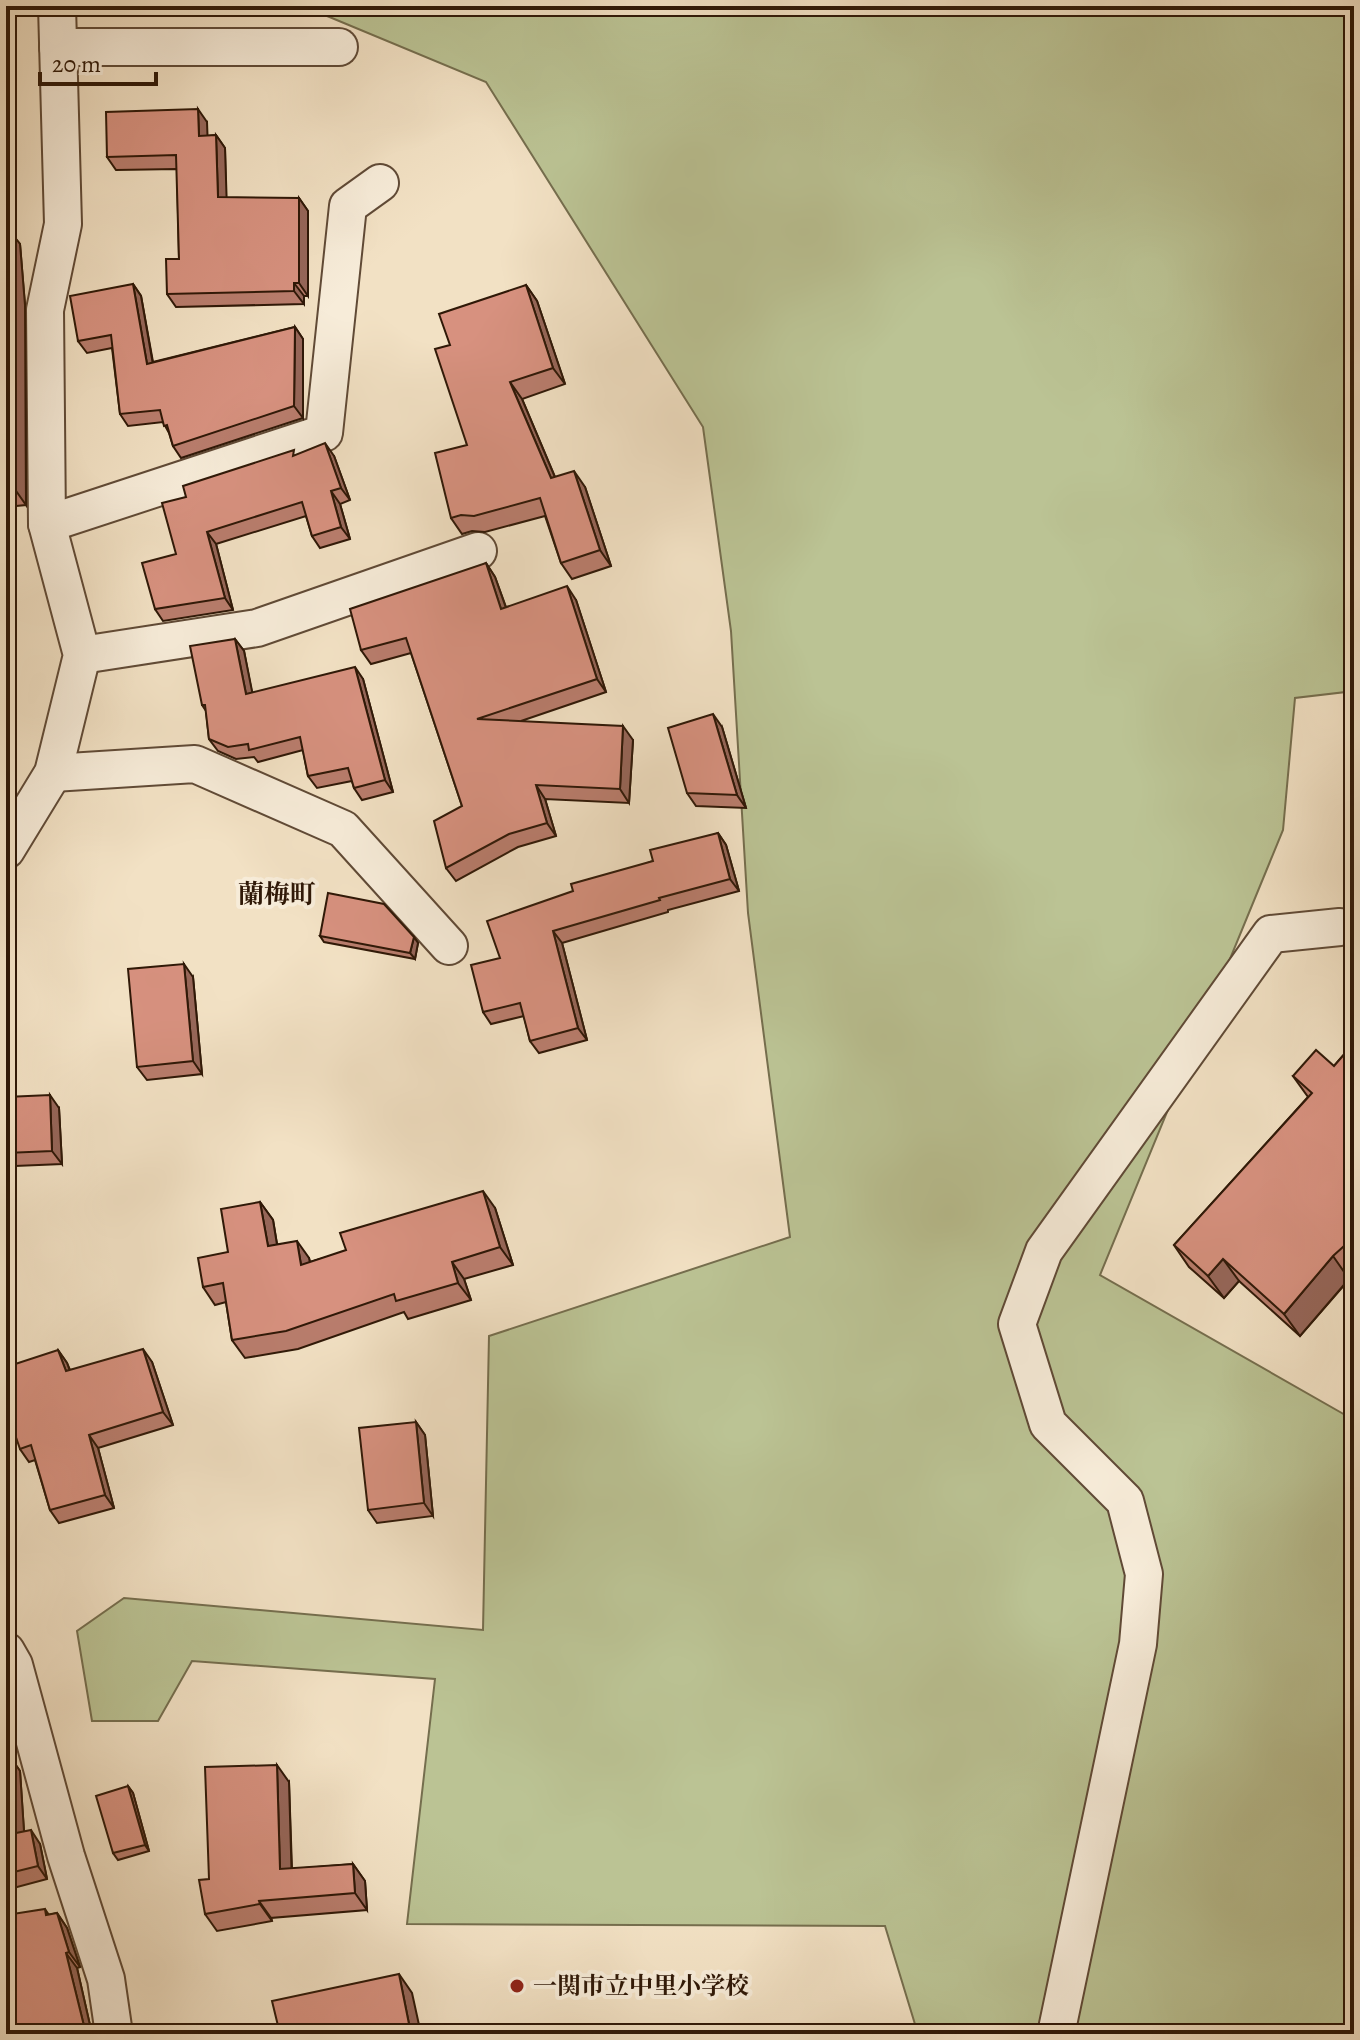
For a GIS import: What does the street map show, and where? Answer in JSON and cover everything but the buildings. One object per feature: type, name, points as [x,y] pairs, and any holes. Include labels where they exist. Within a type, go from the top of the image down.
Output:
[{"type":"street","points":[[6,850],[53,773],[82,655],[47,524],[45,310],[63,224],[57,6]]},
{"type":"street","points":[[58,47],[339,47]]},
{"type":"street","points":[[47,524],[324,433],[348,206],[380,183]]},
{"type":"street","points":[[82,655],[257,628],[478,551]]},
{"type":"street","points":[[53,773],[195,764],[209,770],[343,829],[449,946]]},
{"type":"street","points":[[1056,2034],[1138,1644],[1144,1574],[1125,1501],[1048,1424],[1017,1324],[1044,1251],[1271,934],[1340,927]]},
{"type":"street","points":[[6,1651],[14,1665],[66,1856],[106,1979],[114,2034]]},
{"type":"green space","points":[[303,6],[1354,6],[1354,691],[1295,698],[1283,830],[1100,1275],[1354,1420],[1354,2034],[918,2034],[885,1926],[407,1924],[435,1679],[192,1661],[158,1721],[92,1721],[77,1631],[124,1598],[483,1630],[489,1336],[790,1237],[748,913],[731,631],[703,427],[486,82]]},
{"type":"place","name":"一関市立中里小学校","points":[[517,1986]]},
{"type":"district","name":"蘭梅町","points":[[277,894]]}]
